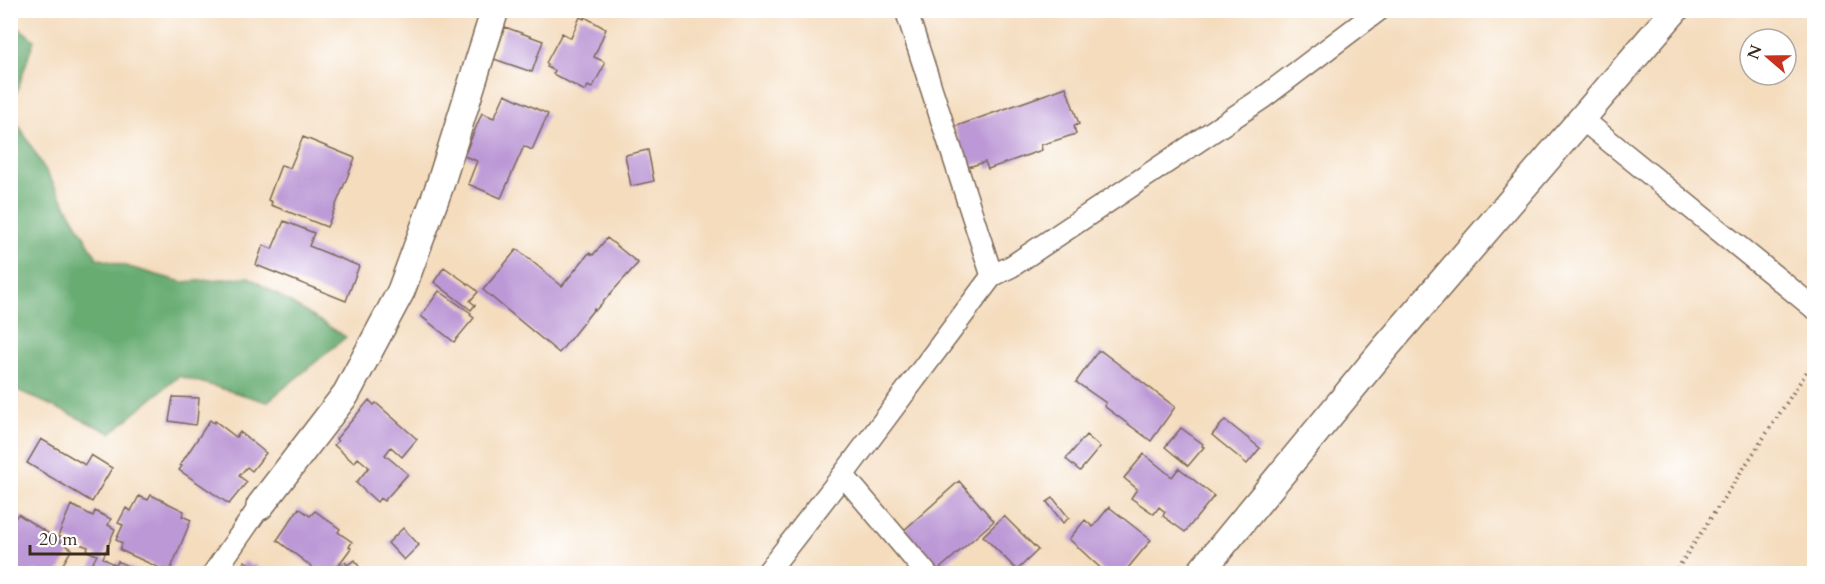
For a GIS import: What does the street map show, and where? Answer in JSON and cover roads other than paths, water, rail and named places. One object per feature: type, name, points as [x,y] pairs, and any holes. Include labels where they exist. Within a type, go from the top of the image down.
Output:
[{"type":"street","points":[[213,573],[260,506],[346,394],[401,291],[440,185],[495,10]]},
{"type":"street","points":[[906,10],[992,276]]},
{"type":"street","points":[[766,573],[843,475],[992,276],[1012,266],[1264,97],[1379,10]]},
{"type":"street","points":[[1199,573],[1386,347],[1675,10]]},
{"type":"street","points":[[1582,118],[1815,308]]},
{"type":"street","points":[[843,475],[927,573]]}]
